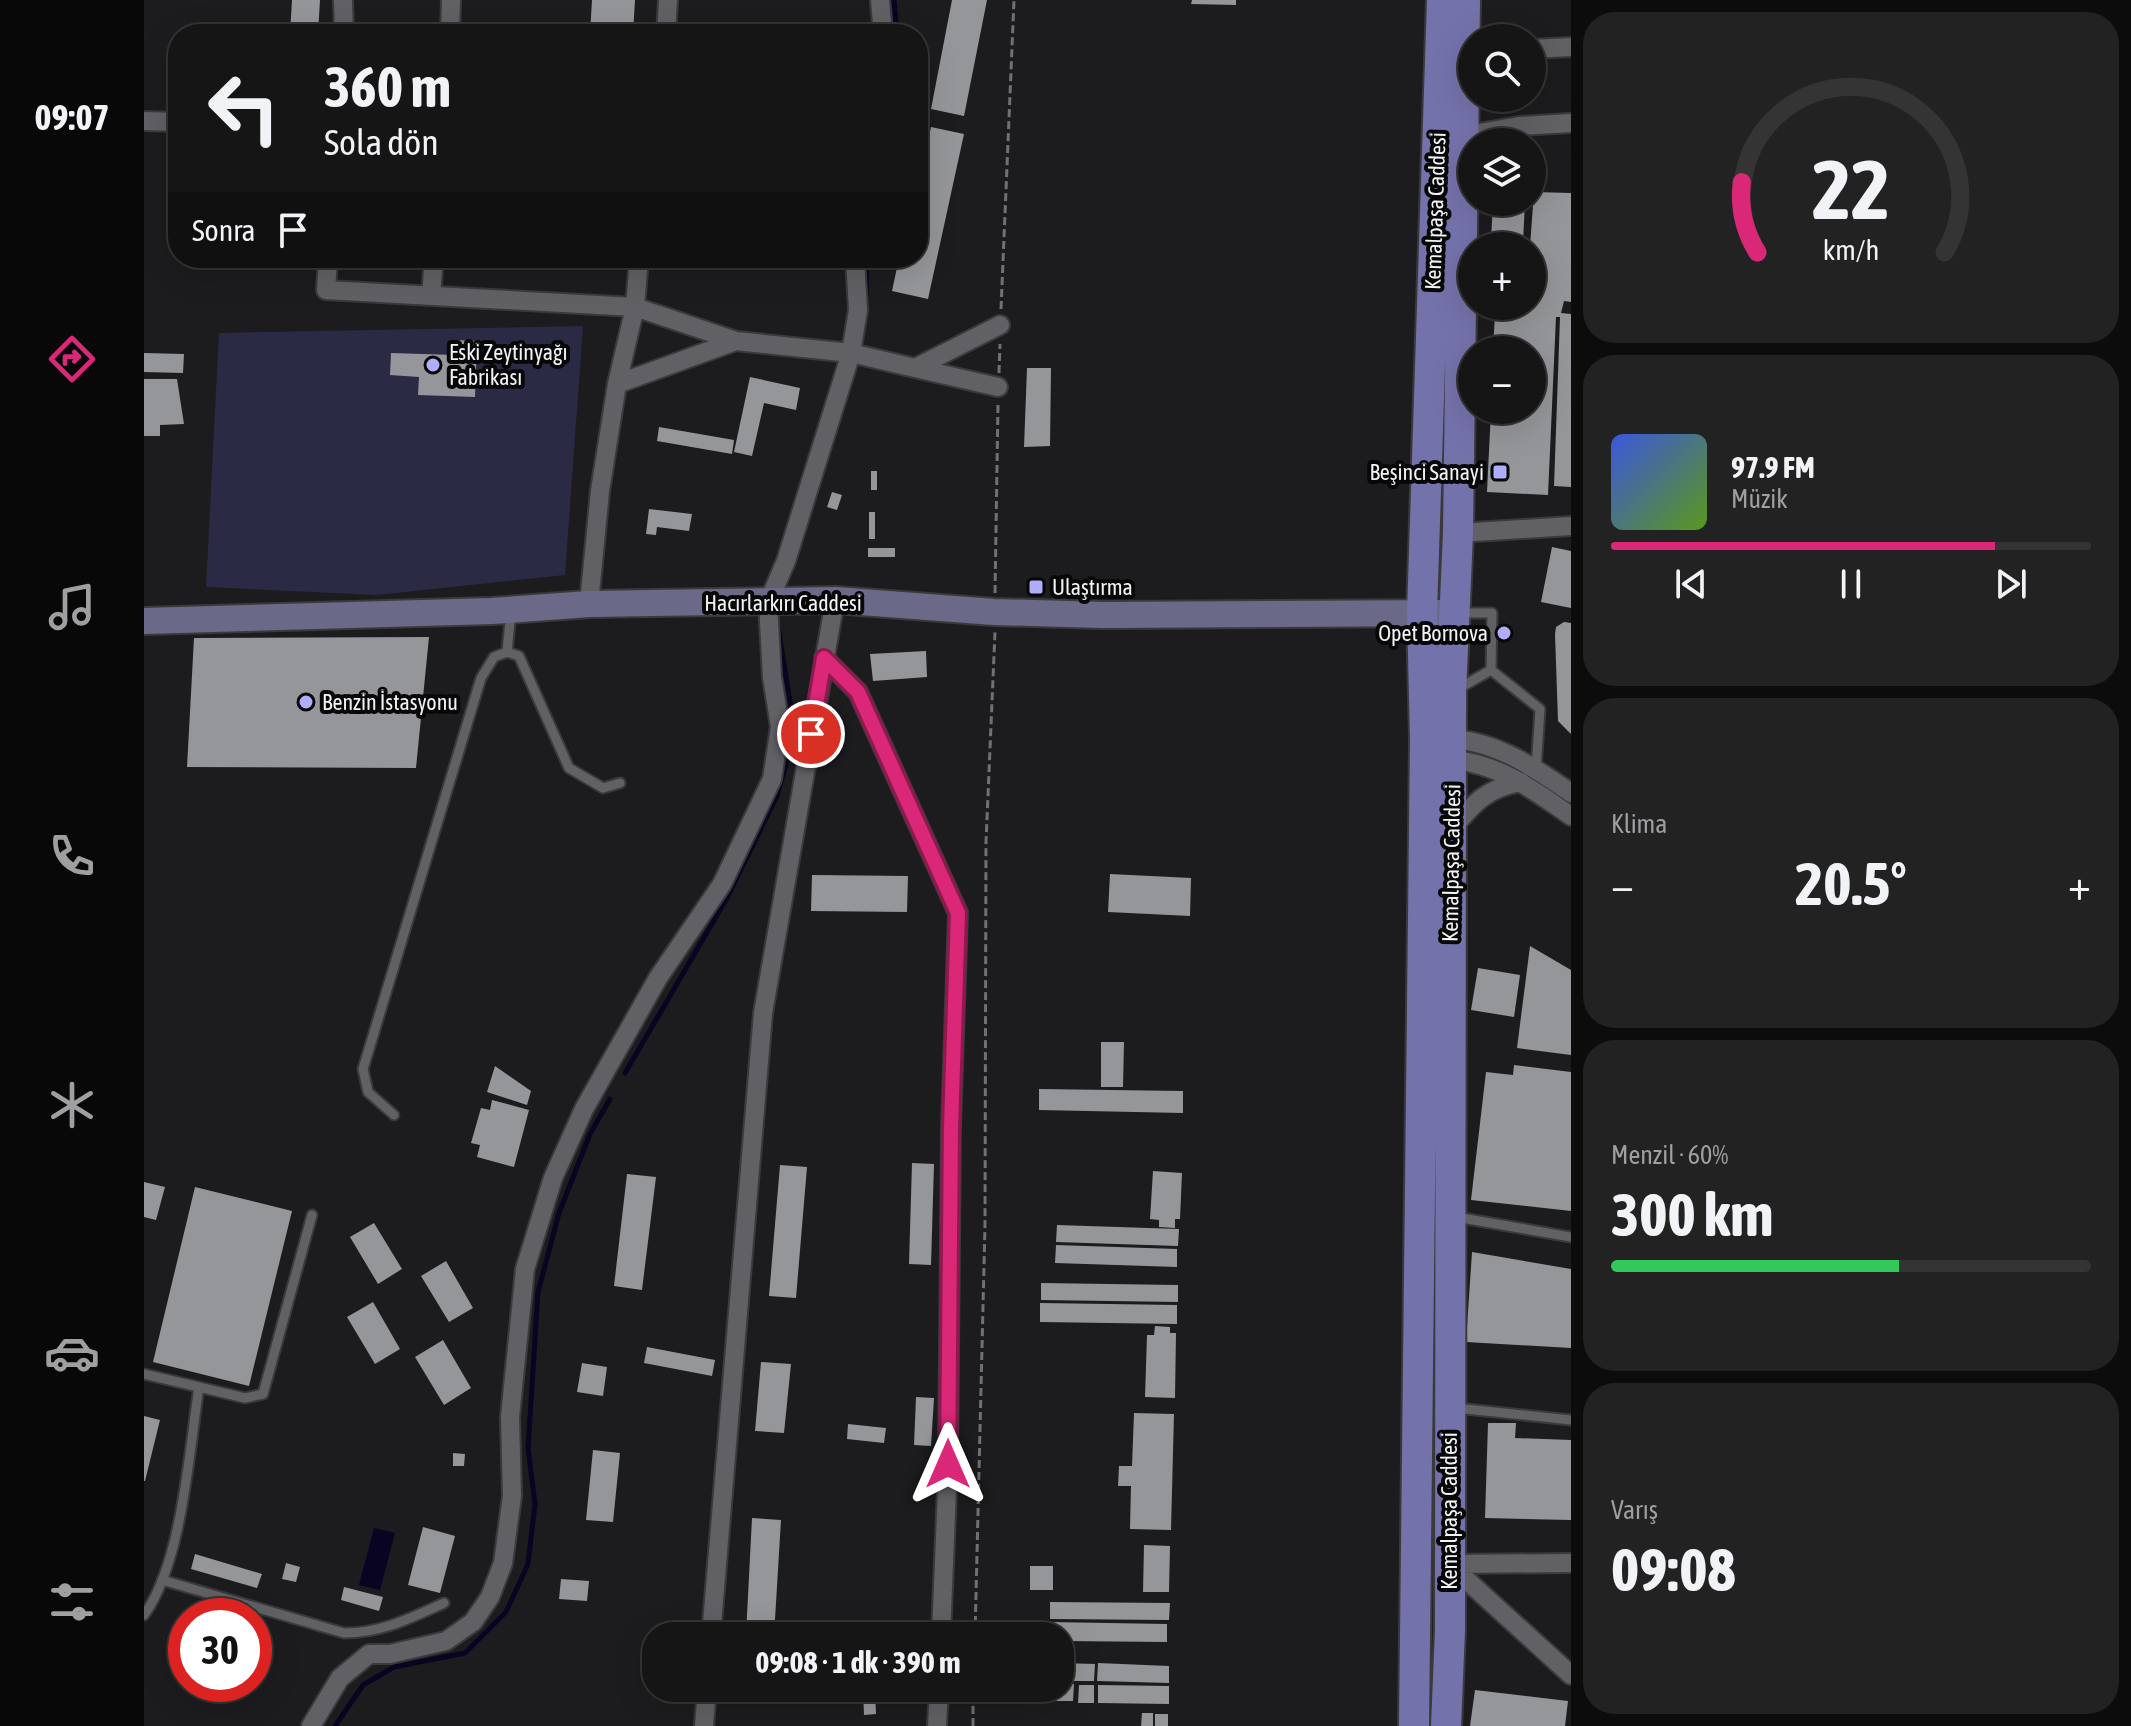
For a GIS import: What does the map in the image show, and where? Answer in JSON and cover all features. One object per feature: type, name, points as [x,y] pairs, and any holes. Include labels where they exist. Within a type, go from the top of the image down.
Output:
[{"type":"main road","name":"Kemalpaşa Caddesi","points":[[1442,0],[1422,613],[1451,830],[1446,1726]]},
{"type":"main road","name":"Kemalpaşa Caddesi","points":[[1465,0],[1466,24]]},
{"type":"main road","name":"Kemalpaşa Caddesi","points":[[1414,1726],[1439,750],[1451,692],[1458,533],[1461,216]]},
{"type":"street","points":[[343,0],[344,24]]},
{"type":"street","points":[[450,24],[451,0]]},
{"type":"street","points":[[667,24],[668,0]]},
{"type":"street","points":[[880,0],[882,24]]},
{"type":"street","points":[[1546,48],[1571,47]]},
{"type":"street","points":[[144,121],[168,122]]},
{"type":"street","points":[[1508,128],[1571,123]]},
{"type":"street","points":[[327,268],[326,290],[635,307],[736,341],[851,353],[998,387]]},
{"type":"street","points":[[431,295],[433,268]]},
{"type":"street","points":[[589,604],[600,491],[617,384],[635,307],[638,268]]},
{"type":"street","points":[[311,1726],[340,1678],[369,1654],[390,1654],[446,1641],[473,1622],[490,1597],[503,1563],[512,1496],[510,1417],[525,1269],[553,1178],[584,1109],[658,978],[722,884],[772,779],[780,727],[772,677],[768,603],[786,561],[851,353],[858,310],[856,268]]},
{"type":"street","points":[[915,368],[1000,325]]},
{"type":"street","points":[[617,384],[736,341]]},
{"type":"street","points":[[1458,533],[1571,526]]},
{"type":"street","points":[[712,1622],[763,1013],[835,600]]},
{"type":"street","name":"Hacırlarkırı Caddesi","points":[[144,621],[511,610],[589,604],[835,600],[994,612],[1454,613]]},
{"type":"street","points":[[824,658],[858,692],[958,913],[951,1127],[948,1464],[942,1622]]},
{"type":"street","points":[[1439,750],[1504,753],[1536,769],[1571,793]]},
{"type":"street","points":[[1439,750],[1488,766],[1521,782],[1571,816]]},
{"type":"street","points":[[1451,830],[1483,794],[1497,786],[1521,782]]},
{"type":"street","points":[[1448,1564],[1571,1563]]},
{"type":"street","points":[[1448,1564],[1571,1675]]},
{"type":"street","points":[[704,1726],[706,1702]]},
{"type":"street","points":[[937,1726],[938,1702]]},
{"type":"lane","points":[[507,652],[511,610]]},
{"type":"lane","points":[[1454,613],[1492,613],[1491,670]]},
{"type":"lane","points":[[394,1115],[368,1092],[363,1069],[481,678],[494,657],[507,652],[519,656],[569,768],[603,788],[620,783]]},
{"type":"lane","points":[[1451,692],[1491,670]]},
{"type":"lane","points":[[1491,670],[1540,709],[1536,769]]},
{"type":"lane","points":[[144,1374],[245,1398],[263,1394],[312,1215]]},
{"type":"lane","points":[[1450,1216],[1571,1237]]},
{"type":"lane","points":[[144,1615],[162,1580],[187,1473],[199,1387]]},
{"type":"lane","points":[[1449,1407],[1571,1420]]},
{"type":"lane","points":[[162,1580],[344,1633],[368,1633],[399,1624],[444,1603]]},
{"type":"path","points":[[975,1622],[985,1225],[986,842],[1000,325],[1014,0]]},
{"type":"path","points":[[973,1702],[973,1726]]},
{"type":"shaded area","points":[[583,326],[565,575],[376,595],[206,587],[219,333]]},
{"type":"shaded area","points":[[374,1528],[395,1533],[380,1590],[359,1585]]},
{"type":"building","points":[[292,0],[320,0],[319,24],[291,24]]},
{"type":"building","points":[[592,0],[635,0],[634,24],[591,24]]},
{"type":"building","points":[[952,0],[987,0],[964,116],[931,109]]},
{"type":"building","points":[[1192,0],[1236,0],[1236,5],[1191,4]]},
{"type":"building","points":[[931,127],[964,134],[928,299],[892,291],[897,268],[928,268],[928,141]]},
{"type":"building","points":[[1546,192],[1571,193],[1571,302],[1564,301],[1561,313],[1571,314],[1571,487],[1554,486],[1560,317],[1556,317],[1548,495],[1487,492],[1490,424],[1546,424],[1546,336],[1494,336],[1495,320],[1546,320],[1546,232],[1531,232],[1532,216],[1546,216]]},
{"type":"building","points":[[1492,216],[1524,216],[1524,232],[1491,232]]},
{"type":"building","name":"Eski Zeytinyağı Fabrikası","points":[[456,340],[477,341],[475,397],[418,395],[419,377],[390,375],[391,353],[455,355]]},
{"type":"building","points":[[144,353],[184,354],[183,373],[144,372]]},
{"type":"building","points":[[1027,368],[1051,368],[1050,446],[1024,447]]},
{"type":"building","points":[[750,377],[800,388],[796,410],[764,403],[752,456],[734,452]]},
{"type":"building","points":[[144,379],[177,379],[184,424],[160,425],[160,436],[144,436]]},
{"type":"building","points":[[659,427],[734,440],[732,454],[657,441]]},
{"type":"building","points":[[871,471],[877,471],[877,490],[871,490]]},
{"type":"building","points":[[832,492],[842,495],[837,510],[827,507]]},
{"type":"building","points":[[649,509],[692,514],[689,531],[657,527],[656,535],[646,534]]},
{"type":"building","points":[[869,512],[875,512],[875,539],[869,539]]},
{"type":"building","points":[[1552,547],[1571,551],[1571,608],[1541,602]]},
{"type":"building","points":[[868,548],[895,548],[895,557],[868,557]]},
{"type":"building","points":[[1564,622],[1571,623],[1571,734],[1558,721],[1555,634],[1556,627]]},
{"type":"building","name":"Benzin İstasyonu","points":[[429,637],[416,768],[187,767],[194,638]]},
{"type":"building","points":[[926,651],[927,677],[873,681],[870,654]]},
{"type":"building","points":[[1110,874],[1191,878],[1190,916],[1108,912]]},
{"type":"building","points":[[812,875],[908,876],[907,912],[811,911]]},
{"type":"building","points":[[1530,946],[1571,970],[1571,1055],[1517,1048]]},
{"type":"building","points":[[1478,968],[1520,975],[1514,1017],[1471,1010]]},
{"type":"building","points":[[1101,1042],[1124,1042],[1123,1087],[1101,1087]]},
{"type":"building","points":[[1514,1065],[1571,1072],[1571,1211],[1471,1200],[1486,1072],[1513,1075]]},
{"type":"building","points":[[495,1066],[531,1091],[527,1105],[487,1092]]},
{"type":"building","points":[[1039,1089],[1183,1091],[1183,1113],[1039,1110]]},
{"type":"building","points":[[492,1100],[529,1110],[514,1167],[477,1157],[480,1145],[471,1143],[481,1108],[490,1110]]},
{"type":"building","points":[[912,1163],[934,1164],[931,1265],[909,1264]]},
{"type":"building","points":[[780,1165],[807,1167],[796,1298],[769,1296]]},
{"type":"building","points":[[1153,1171],[1182,1173],[1180,1219],[1175,1219],[1175,1228],[1159,1227],[1159,1220],[1150,1219]]},
{"type":"building","points":[[627,1174],[656,1177],[642,1290],[614,1286]]},
{"type":"building","points":[[144,1182],[165,1187],[156,1220],[144,1217]]},
{"type":"building","points":[[195,1187],[292,1211],[249,1386],[153,1362]]},
{"type":"building","points":[[374,1223],[402,1269],[378,1284],[350,1237]]},
{"type":"building","points":[[1057,1225],[1179,1229],[1178,1246],[1056,1242]]},
{"type":"building","points":[[1056,1245],[1177,1249],[1177,1267],[1055,1263]]},
{"type":"building","points":[[1472,1252],[1571,1269],[1571,1348],[1466,1342]]},
{"type":"building","points":[[446,1261],[473,1308],[449,1322],[421,1276]]},
{"type":"building","points":[[1041,1283],[1178,1285],[1178,1302],[1041,1300]]},
{"type":"building","points":[[373,1302],[400,1349],[375,1364],[347,1317]]},
{"type":"building","points":[[1040,1303],[1177,1305],[1177,1324],[1040,1322]]},
{"type":"building","points":[[1155,1326],[1170,1327],[1170,1333],[1176,1333],[1175,1398],[1145,1397],[1147,1335],[1154,1335]]},
{"type":"building","points":[[443,1340],[471,1388],[444,1405],[415,1357]]},
{"type":"building","points":[[647,1347],[715,1360],[712,1376],[644,1363]]},
{"type":"building","points":[[761,1362],[791,1364],[784,1433],[755,1431]]},
{"type":"building","points":[[582,1363],[607,1367],[603,1396],[577,1392]]},
{"type":"building","points":[[916,1397],[934,1398],[931,1446],[914,1445]]},
{"type":"building","points":[[1134,1413],[1174,1414],[1171,1530],[1130,1529],[1131,1486],[1118,1486],[1119,1466],[1132,1466]]},
{"type":"building","points":[[144,1416],[160,1420],[145,1481],[144,1481]]},
{"type":"building","points":[[1488,1423],[1516,1423],[1515,1438],[1571,1440],[1571,1520],[1485,1518]]},
{"type":"building","points":[[848,1424],[886,1428],[884,1443],[847,1439]]},
{"type":"building","points":[[593,1450],[620,1453],[613,1522],[586,1520]]},
{"type":"building","points":[[453,1453],[465,1454],[464,1466],[453,1466]]},
{"type":"building","points":[[752,1518],[781,1520],[775,1622],[747,1622]]},
{"type":"building","points":[[423,1527],[455,1536],[440,1593],[408,1585]]},
{"type":"building","points":[[1144,1545],[1170,1546],[1169,1592],[1143,1592]]},
{"type":"building","points":[[195,1554],[262,1574],[257,1588],[191,1569]]},
{"type":"building","points":[[286,1563],[300,1567],[296,1582],[282,1579]]},
{"type":"building","points":[[1030,1566],[1053,1566],[1053,1590],[1030,1590]]},
{"type":"building","points":[[561,1579],[589,1581],[587,1601],[559,1599]]},
{"type":"building","points":[[344,1587],[383,1597],[379,1611],[341,1600]]},
{"type":"building","points":[[1050,1602],[1170,1603],[1169,1620],[1050,1619]]},
{"type":"building","points":[[1074,1622],[1167,1624],[1167,1642],[1074,1641]]},
{"type":"building","points":[[1074,1663],[1095,1664],[1094,1681],[1074,1681]]},
{"type":"building","points":[[1098,1663],[1169,1666],[1169,1683],[1097,1681]]},
{"type":"building","points":[[1079,1685],[1094,1685],[1094,1703],[1078,1703]]},
{"type":"building","points":[[1098,1685],[1169,1686],[1169,1704],[1098,1703]]},
{"type":"building","points":[[1475,1690],[1568,1701],[1565,1726],[1470,1726]]},
{"type":"building","points":[[863,1702],[876,1702],[876,1714],[864,1715]]},
{"type":"building","points":[[1142,1713],[1153,1713],[1153,1726],[1141,1726]]},
{"type":"building","points":[[1155,1714],[1168,1714],[1168,1726],[1155,1726]]},
{"type":"waterway","points":[[894,0],[896,24]]},
{"type":"waterway","points":[[866,297],[867,268]]},
{"type":"waterway","points":[[625,1073],[727,898],[777,796],[789,754],[791,708],[778,627]]},
{"type":"waterway","points":[[335,1726],[363,1685],[394,1667],[465,1653],[506,1612],[528,1564],[535,1504],[528,1448],[538,1292],[559,1213],[590,1134],[610,1099]]},
{"type":"place","name":"Eski Zeytinyağı Fabrikası","points":[[433,365]]},
{"type":"place","name":"Beşinci Sanayi","points":[[1500,472]]},
{"type":"place","name":"Ulaştırma","points":[[1036,587]]},
{"type":"place","name":"Opet Bornova","points":[[1504,633]]},
{"type":"place","name":"Benzin İstasyonu","points":[[306,702]]},
{"type":"route","points":[[811,734],[824,658],[858,692],[958,913],[951,1127],[948,1464]]}]
